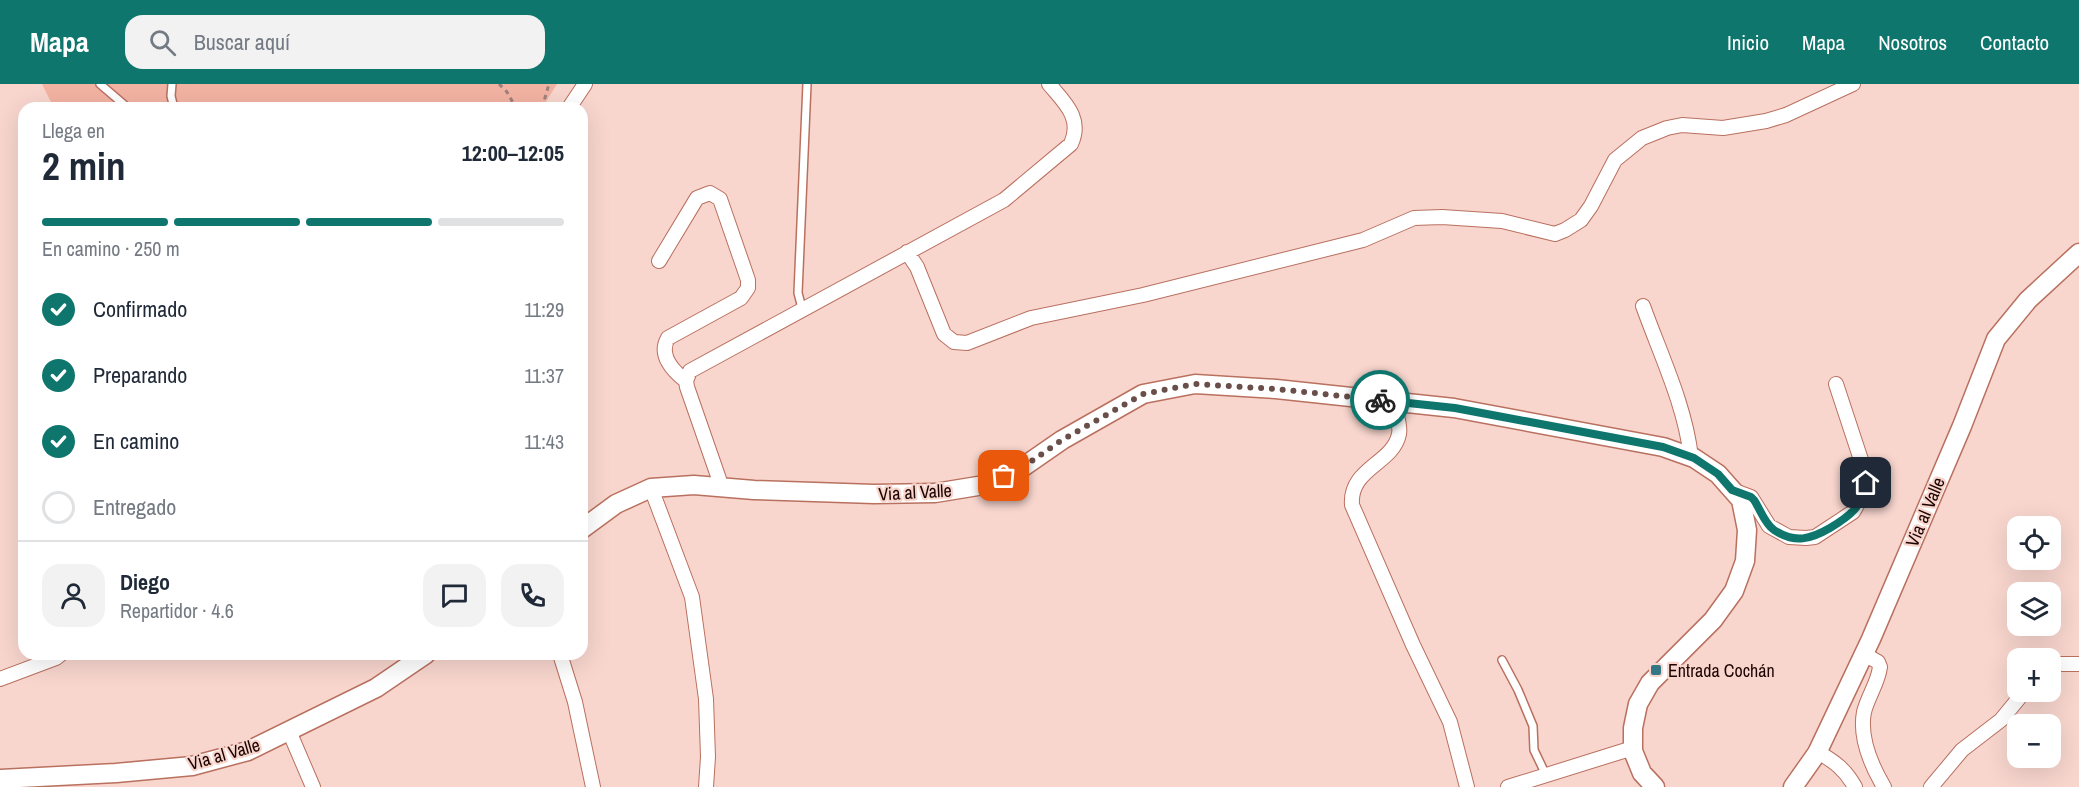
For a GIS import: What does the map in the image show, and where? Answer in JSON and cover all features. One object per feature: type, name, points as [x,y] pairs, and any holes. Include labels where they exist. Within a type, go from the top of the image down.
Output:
[{"type":"main road","name":"Via al Valle","points":[[1793,787],[1816,752],[1864,654],[1962,426],[1996,339],[2028,300],[2079,253]]},
{"type":"main road","name":"Via al Valle","points":[[588,525],[616,504],[651,488],[694,485],[754,490],[874,494],[935,493],[984,486],[1023,467],[1062,440],[1143,394],[1195,384],[1276,389],[1455,408],[1663,447],[1691,457],[1718,474],[1741,500],[1747,530],[1745,561],[1734,591],[1713,620],[1650,683],[1638,704],[1632,728],[1633,748],[1642,773],[1655,787]]},
{"type":"main road","name":"Via al Valle","points":[[0,779],[93,781],[192,766],[248,751],[376,688],[417,660]]},
{"type":"street","points":[[573,102],[585,84]]},
{"type":"street","points":[[717,486],[718,479],[687,387],[688,375],[694,367],[1004,200],[1071,144],[1075,133],[1075,118],[1049,84]]},
{"type":"street","points":[[907,252],[917,267],[944,334],[954,342],[967,343],[1030,318],[1143,295],[1363,240],[1414,218],[1442,217],[1502,221],[1555,234],[1575,225],[1587,213],[1615,160],[1642,138],[1682,125],[1723,128],[1766,121],[1786,115],[1853,84]]},
{"type":"street","points":[[658,261],[697,198],[710,193],[718,196],[748,280],[748,288],[741,298],[668,338],[664,345],[665,353],[673,371],[686,381]]},
{"type":"street","points":[[1643,306],[1682,409],[1689,436],[1691,457]]},
{"type":"street","points":[[1732,490],[1751,497],[1769,526],[1789,537],[1815,537],[1853,513],[1865,491],[1866,475],[1836,384]]},
{"type":"street","points":[[1394,402],[1400,433],[1392,448],[1357,480],[1351,495],[1352,505],[1449,722],[1467,787]]},
{"type":"street","points":[[651,488],[692,597],[706,699],[708,757],[706,787]]},
{"type":"street","points":[[1864,654],[1878,662],[1880,667],[1864,712],[1864,740],[1871,763],[1884,787]]},
{"type":"street","points":[[0,679],[51,660]]},
{"type":"street","points":[[562,660],[575,702],[593,787]]},
{"type":"street","points":[[2061,664],[2079,664]]},
{"type":"street","points":[[1931,787],[1962,750],[2001,720],[2016,702]]},
{"type":"street","points":[[289,731],[313,787]]},
{"type":"street","points":[[1508,787],[1633,748]]},
{"type":"street","points":[[1816,752],[1837,763],[1855,787]]},
{"type":"lane","points":[[100,84],[121,102]]},
{"type":"lane","points":[[172,84],[172,102]]},
{"type":"lane","points":[[802,308],[798,293],[807,84]]},
{"type":"lane","points":[[1502,660],[1533,726],[1534,750],[1546,775]]},
{"type":"path","points":[[499,84],[513,102]]},
{"type":"path","points":[[544,102],[549,84]]},
{"type":"shaded area","points":[[42,84],[557,84],[546,102],[51,102]]},
{"type":"way so far","points":[[1004,476],[1023,467],[1062,440],[1143,394],[1195,384],[1276,389],[1380,400]]},
{"type":"place","name":"Entrada Cochán","points":[[1656,670]]},
{"type":"route","points":[[1380,400],[1455,408],[1663,447],[1694,458],[1718,474],[1732,490],[1751,497],[1769,526],[1789,537],[1815,537],[1847,518],[1863,499],[1866,483]]}]
